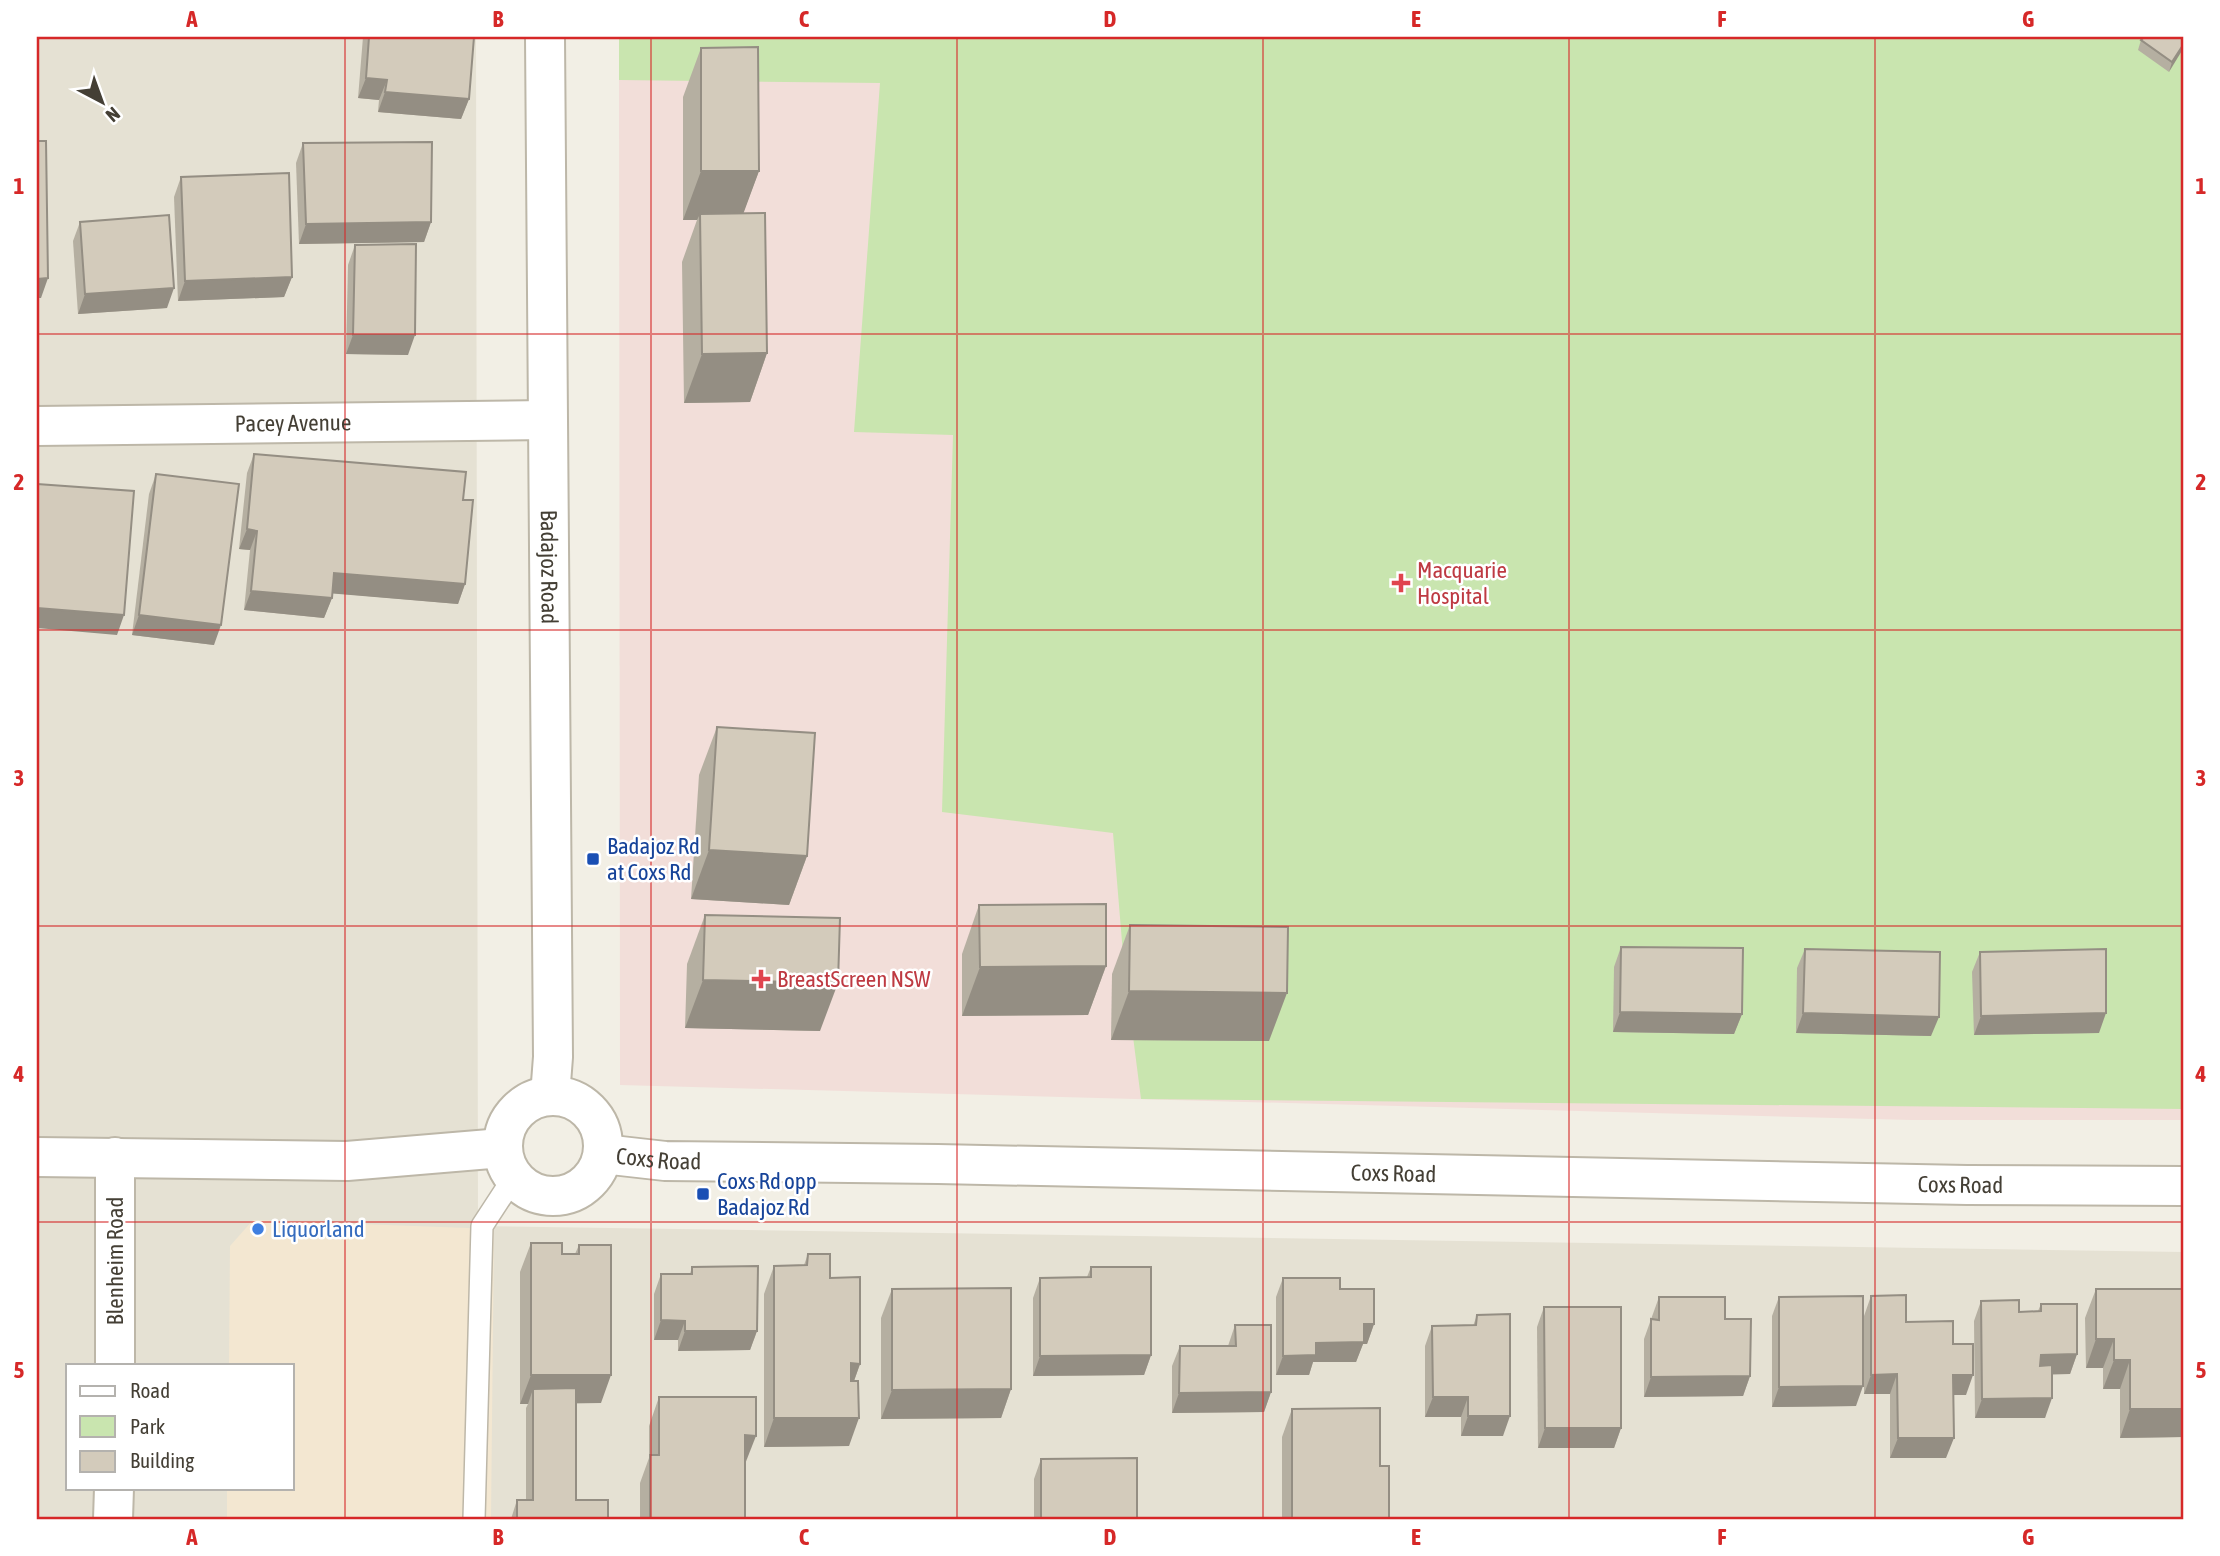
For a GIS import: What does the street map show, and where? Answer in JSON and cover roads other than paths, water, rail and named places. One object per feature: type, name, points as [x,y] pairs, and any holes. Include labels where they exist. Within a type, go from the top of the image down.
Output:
[{"type":"street","name":"Badajoz Road","points":[[545,37],[553,1057],[550,1096]]},
{"type":"street","name":"Pacey Avenue","points":[[37,426],[547,420]]},
{"type":"street","points":[[550,1096],[573,1100],[587,1109],[597,1122],[603,1137],[603,1154],[588,1183],[574,1192],[557,1196],[541,1195],[525,1189],[508,1163],[507,1125],[515,1113],[527,1103],[550,1096]]},
{"type":"street","name":"Coxs Road","points":[[603,1154],[665,1160],[1966,1185],[2183,1186]]},
{"type":"street","points":[[37,1157],[508,1163]]},
{"type":"street","name":"Blenheim Road","points":[[115,1157],[115,1364]]},
{"type":"street","points":[[113,1519],[114,1490]]},
{"type":"lane","points":[[474,1519],[482,1226],[508,1163]]},
{"type":"place","name":"Macquarie Hospital","points":[[1401,583]]},
{"type":"place","name":"Badajoz Rd at Coxs Rd","points":[[593,859]]},
{"type":"place","name":"BreastScreen NSW","points":[[761,979]]},
{"type":"place","name":"Coxs Rd opp Badajoz Rd","points":[[703,1194]]},
{"type":"place","name":"Liquorland","points":[[258,1229]]}]
